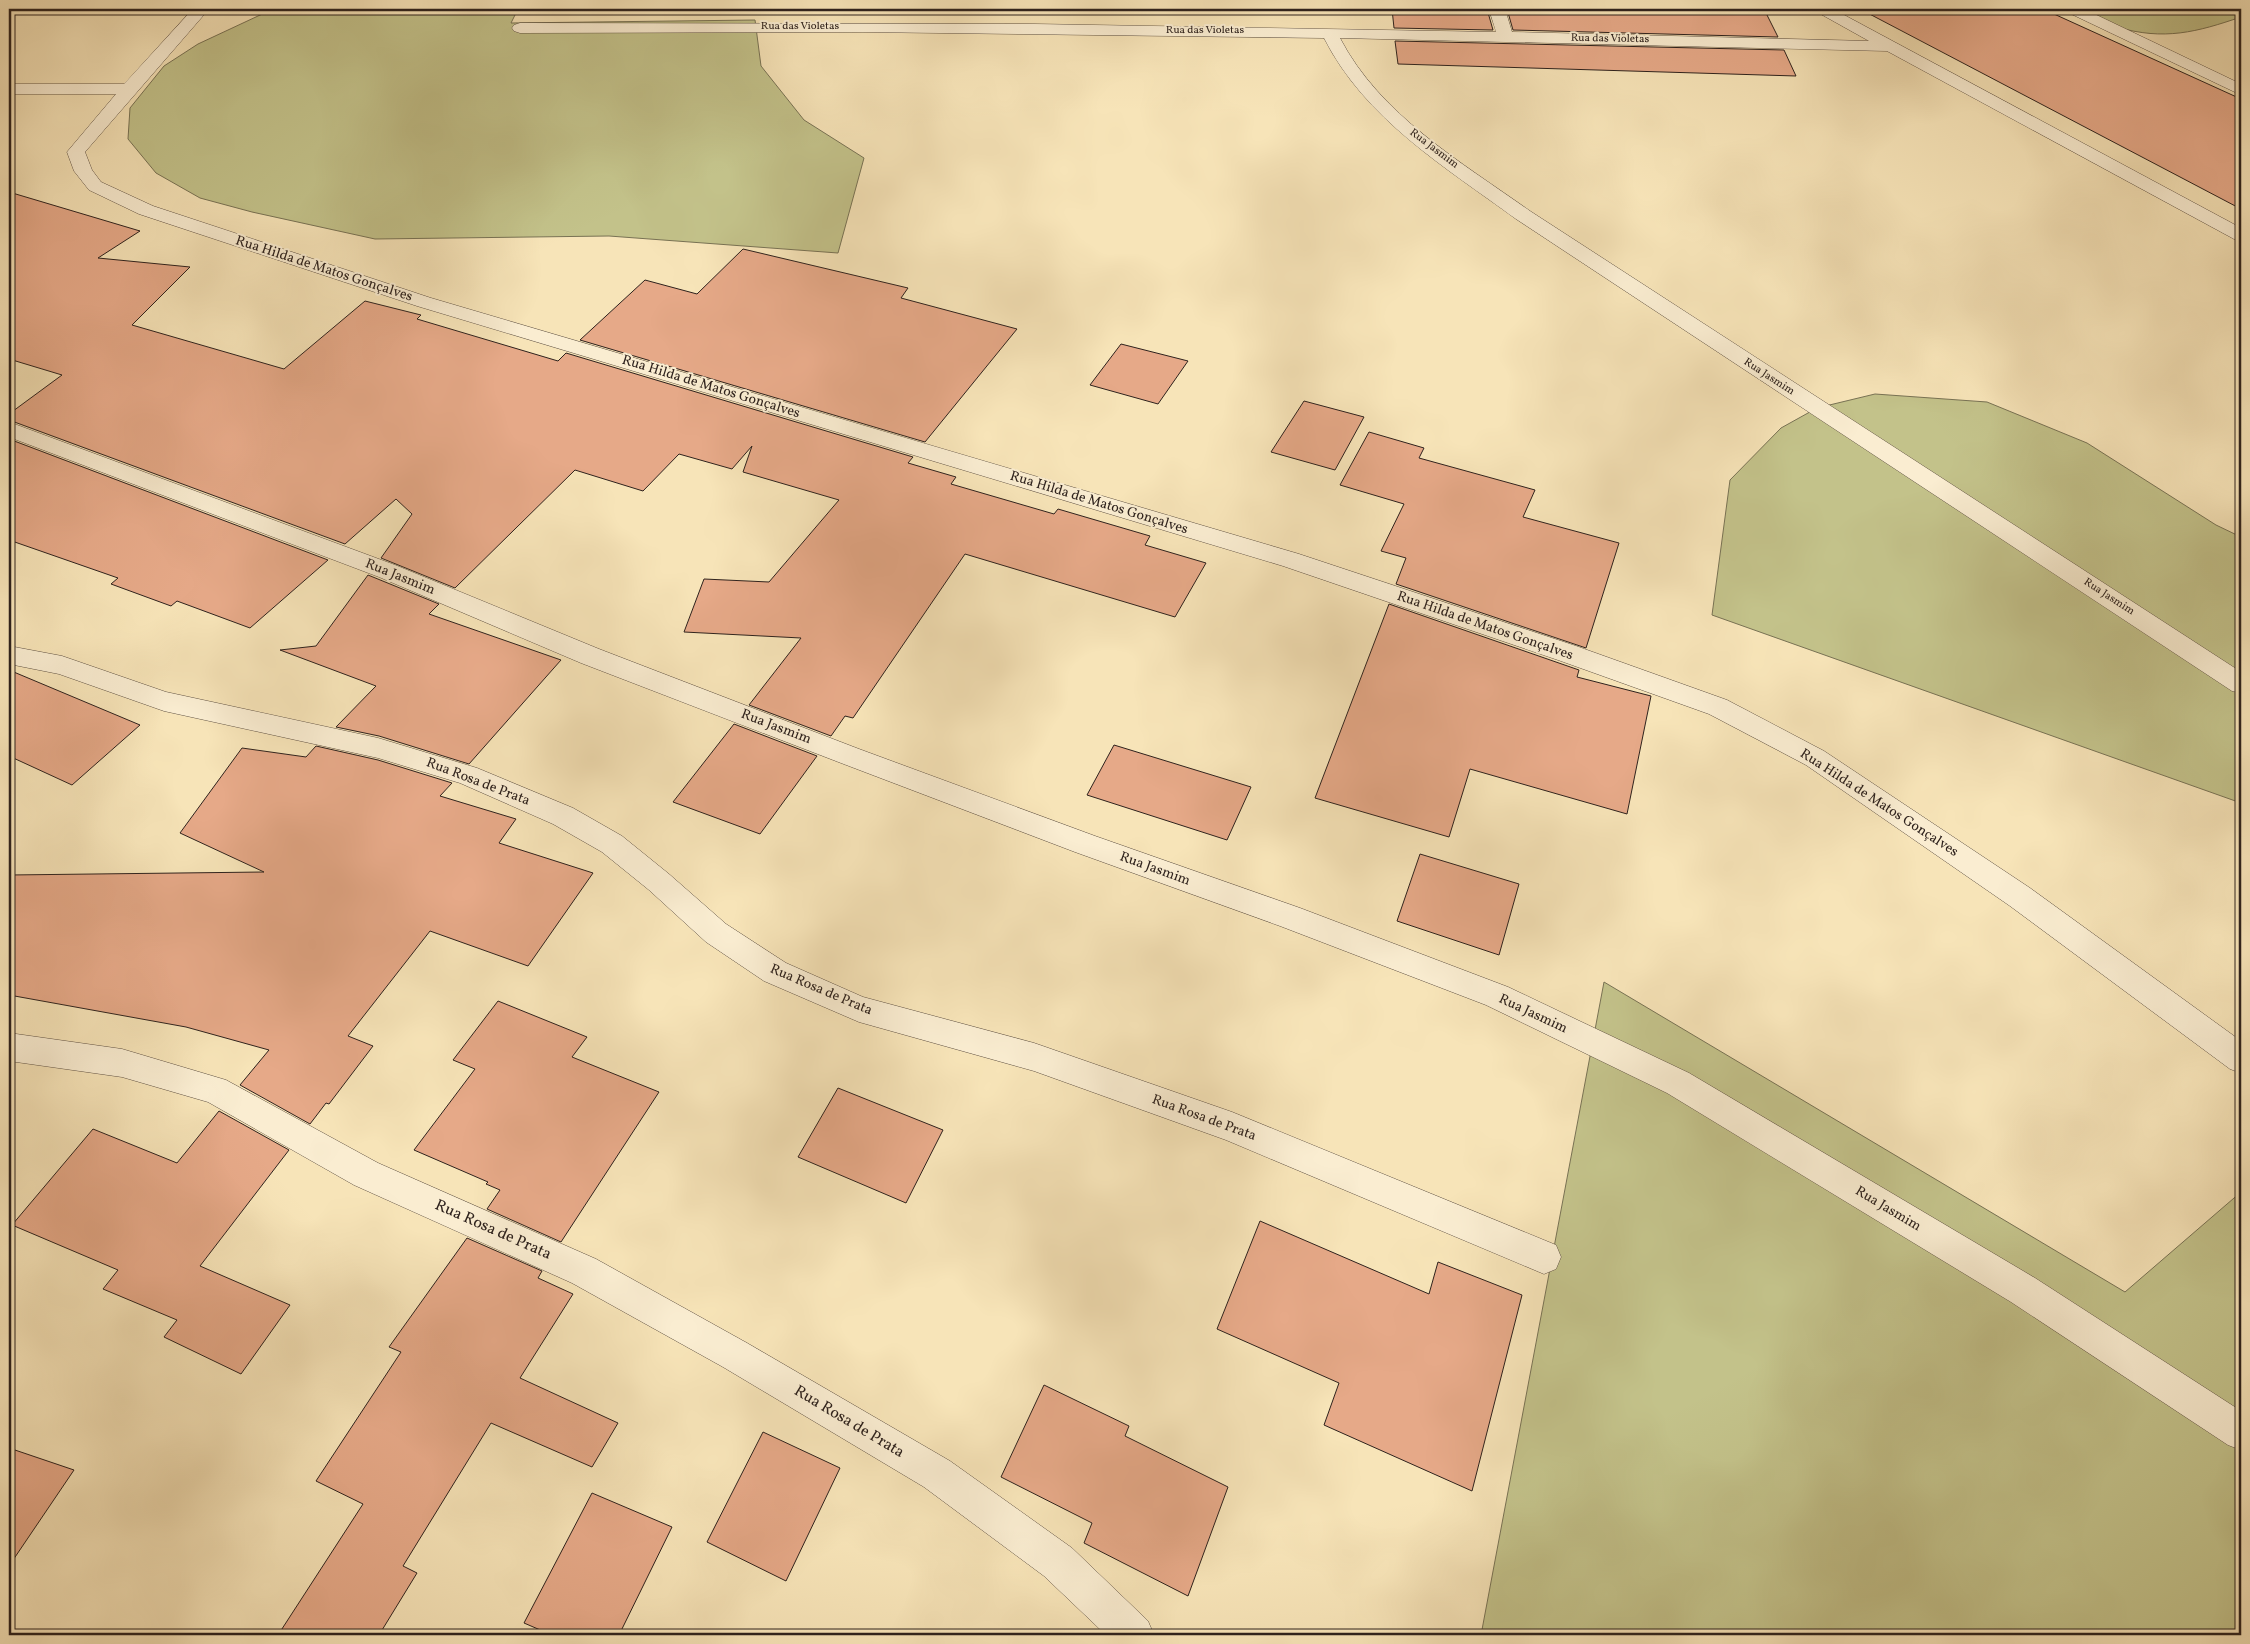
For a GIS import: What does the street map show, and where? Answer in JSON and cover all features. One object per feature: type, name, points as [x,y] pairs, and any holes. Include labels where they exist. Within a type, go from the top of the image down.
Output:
[{"type":"street","name":"Rua Hilda de Matos Gonçalves","points":[[201,9],[129,89],[76,152],[82,171],[95,186],[146,210],[424,302],[1291,560],[1567,653],[1718,707],[1815,758],[2020,897],[2241,1059]]},
{"type":"street","points":[[1497,9],[1506,36]]},
{"type":"street","points":[[1822,9],[2241,235]]},
{"type":"street","points":[[2072,9],[2241,90]]},
{"type":"street","name":"Rua das Violetas","points":[[524,22],[825,26],[1067,22],[1283,24],[1329,33],[1890,46]]},
{"type":"street","name":"Rua Jasmim","points":[[1329,33],[1348,69],[1378,104],[1419,139],[1523,215],[2241,684]]},
{"type":"street","points":[[9,89],[129,89]]},
{"type":"street","name":"Rua Jasmim","points":[[9,429],[387,570],[590,656],[850,756],[1085,844],[1290,917],[1497,996],[1678,1082],[2023,1290],[2241,1432]]},
{"type":"street","name":"Rua Rosa de Prata","points":[[9,656],[62,665],[164,701],[378,748],[468,775],[563,816],[612,844],[716,934],[775,972],[859,1009],[1034,1057],[1232,1127],[1544,1257]]},
{"type":"street","name":"Rua Rosa de Prata","points":[[9,1046],[122,1063],[215,1090],[366,1174],[584,1271],[735,1355],[936,1474],[1058,1562],[1134,1635]]},
{"type":"shaded area","points":[[273,9],[518,9],[511,23],[755,20],[761,66],[804,120],[864,158],[838,253],[609,236],[375,239],[252,212],[200,198],[156,173],[128,139],[130,108],[164,66],[198,44]]},
{"type":"shaded area","points":[[2079,9],[2241,9],[2241,17],[2210,27],[2165,34],[2134,31],[2117,27]]},
{"type":"shaded area","points":[[1875,394],[1987,402],[2087,443],[2216,525],[2241,537],[2241,803],[1712,615],[1730,480],[1781,428],[1817,408]]},
{"type":"shaded area","points":[[1604,982],[2125,1292],[2241,1192],[2241,1635],[1481,1635]]},
{"type":"building","points":[[1392,9],[1487,9],[1493,30],[1394,28]]},
{"type":"building","points":[[1507,9],[1764,9],[1778,37],[1513,30]]},
{"type":"building","points":[[1860,9],[2043,9],[2241,99],[2241,209]]},
{"type":"building","points":[[1395,41],[1784,50],[1796,76],[1398,64]]},
{"type":"building","points":[[9,192],[140,231],[98,258],[190,267],[132,325],[284,369],[365,301],[421,315],[417,319],[558,361],[566,353],[913,457],[908,463],[956,477],[951,484],[1054,514],[1058,509],[1150,536],[1145,545],[1206,563],[1175,617],[965,554],[853,718],[845,716],[831,736],[749,705],[801,638],[684,632],[704,579],[769,582],[839,500],[743,472],[752,446],[732,469],[679,454],[643,491],[575,470],[455,588],[381,558],[412,514],[396,499],[345,544],[9,420],[9,414],[62,375],[9,359]]},
{"type":"building","points":[[743,249],[908,288],[901,298],[1017,329],[925,442],[580,340],[645,280],[697,294]]},
{"type":"building","points":[[1121,344],[1188,361],[1158,404],[1090,385]]},
{"type":"building","points":[[1304,401],[1364,417],[1335,470],[1271,452]]},
{"type":"building","points":[[1369,432],[1424,448],[1419,458],[1535,490],[1523,517],[1619,543],[1586,648],[1396,584],[1406,558],[1381,551],[1404,504],[1340,485]]},
{"type":"building","points":[[9,439],[328,560],[250,628],[177,601],[171,606],[111,584],[118,578],[9,540]]},
{"type":"building","points":[[368,575],[439,604],[429,614],[561,660],[469,764],[379,736],[336,727],[376,686],[280,650],[316,646]]},
{"type":"building","points":[[1389,604],[1579,670],[1577,677],[1651,696],[1627,814],[1470,769],[1449,837],[1315,798]]},
{"type":"building","points":[[9,670],[140,725],[72,785],[9,756]]},
{"type":"building","points":[[734,724],[817,756],[760,834],[673,802]]},
{"type":"building","points":[[1114,745],[1251,787],[1227,840],[1087,795]]},
{"type":"building","points":[[316,746],[378,760],[452,783],[440,796],[516,819],[499,843],[593,873],[528,966],[430,931],[348,1036],[373,1046],[329,1104],[326,1103],[310,1124],[240,1085],[269,1050],[186,1027],[9,995],[9,875],[264,872],[180,833],[242,748],[306,757]]},
{"type":"building","points":[[1420,854],[1519,884],[1499,955],[1397,921]]},
{"type":"building","points":[[498,1001],[587,1037],[572,1057],[659,1092],[561,1242],[487,1209],[500,1190],[486,1184],[488,1182],[414,1150],[475,1069],[453,1060]]},
{"type":"building","points":[[838,1088],[943,1130],[906,1203],[798,1157]]},
{"type":"building","points":[[219,1111],[289,1150],[200,1266],[290,1305],[241,1374],[164,1337],[177,1320],[103,1289],[118,1270],[12,1225],[93,1129],[177,1163]]},
{"type":"building","points":[[1260,1221],[1429,1294],[1438,1262],[1522,1295],[1472,1491],[1324,1425],[1339,1383],[1217,1329]]},
{"type":"building","points":[[467,1238],[542,1271],[538,1278],[573,1294],[520,1378],[618,1423],[592,1467],[491,1423],[403,1566],[417,1573],[379,1635],[278,1635],[363,1504],[316,1481],[401,1352],[389,1347]]},
{"type":"building","points":[[1044,1385],[1129,1426],[1125,1436],[1228,1487],[1188,1596],[1084,1543],[1092,1523],[1001,1477]]},
{"type":"building","points":[[763,1432],[840,1468],[786,1581],[707,1542]]},
{"type":"building","points":[[9,1448],[74,1470],[9,1566]]},
{"type":"building","points":[[592,1493],[672,1527],[619,1635],[552,1635],[524,1623]]}]
